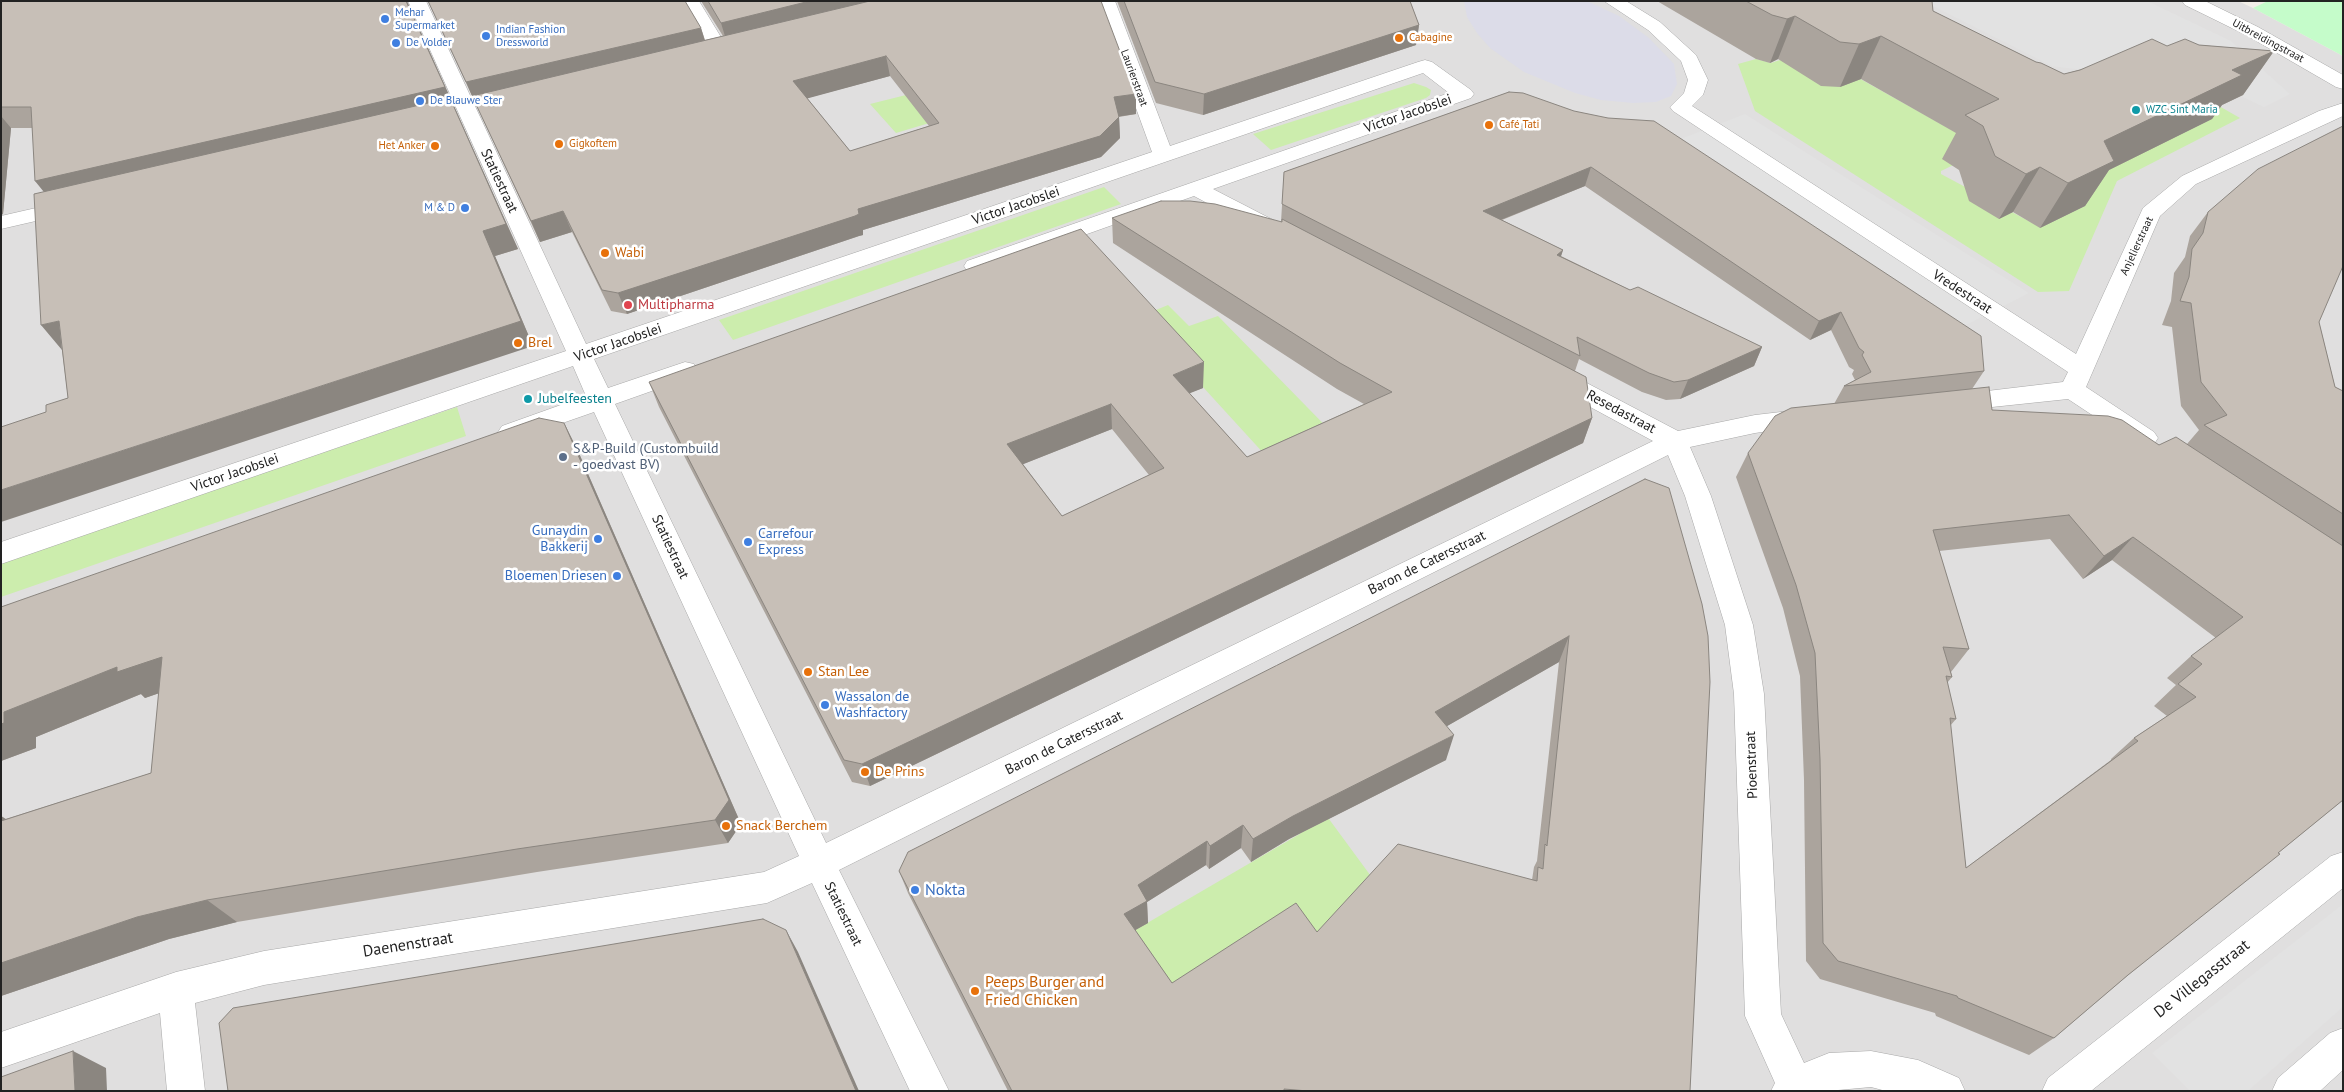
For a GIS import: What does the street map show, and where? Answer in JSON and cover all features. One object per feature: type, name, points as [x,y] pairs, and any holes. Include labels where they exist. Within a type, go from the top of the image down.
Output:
[{"type":"street","name":"Statiestraat","points":[[417,1],[465,113],[819,864],[930,1091]]},
{"type":"street","points":[[690,1],[721,52]]},
{"type":"street","name":"Laurierstraat","points":[[1106,1],[1163,155]]},
{"type":"street","name":"Vredestraat","points":[[1613,1],[1654,26],[1690,59],[1698,80],[1693,95],[1680,107],[2076,379],[2162,450]]},
{"type":"street","name":"Uitbreidingstraat","points":[[2191,1],[2252,31],[2343,83]]},
{"type":"street","points":[[702,57],[740,48]]},
{"type":"street","name":"Victor Jacobslei","points":[[1,553],[1425,66],[1464,94],[956,273]]},
{"type":"street","name":"Anjelierstraat","points":[[2076,379],[2152,213],[2189,180],[2326,115],[2343,109]]},
{"type":"street","points":[[1194,188],[1284,235]]},
{"type":"street","points":[[1,223],[89,202]]},
{"type":"street","points":[[493,438],[703,363]]},
{"type":"street","name":"Resedastraat","points":[[1536,368],[1675,441]]},
{"type":"street","points":[[1935,404],[2076,379]]},
{"type":"street","name":"Baron de Catersstraat","points":[[819,864],[1675,441],[1755,424],[1830,416]]},
{"type":"street","name":"Pioenstraat","points":[[1675,441],[1704,514],[1739,625],[1749,694],[1763,1016],[1793,1088]]},
{"type":"street","name":"Daenenstraat","points":[[1,1050],[176,990],[264,968],[767,886],[819,864]]},
{"type":"street","name":"De Villegasstraat","points":[[2061,1091],[2343,867]]},
{"type":"street","points":[[176,990],[186,1091]]},
{"type":"street","points":[[2291,1091],[2343,1046]]},
{"type":"street","points":[[1793,1088],[1829,1071],[1871,1069],[1918,1079],[1946,1091]]},
{"type":"shaded area","points":[[1,1],[2238,1],[2343,56],[2343,1091],[1,1091]]},
{"type":"shaded area","points":[[1464,1],[1587,1],[1619,16],[1649,38],[1674,64],[1677,84],[1671,96],[1656,102],[1633,103],[1601,100],[1575,93],[1524,72],[1490,48],[1477,33],[1467,17]]},
{"type":"shaded area","points":[[1923,1],[2147,1],[2231,41],[2290,94],[2264,107],[2226,89],[2052,66]]},
{"type":"shaded area","points":[[1745,114],[2029,293],[1954,331],[1673,142]]},
{"type":"shaded area","points":[[2343,904],[2343,1007],[2248,1091],[2190,1091],[2152,1053]]},
{"type":"green space","points":[[2268,1],[2343,1],[2343,56],[2253,8]]},
{"type":"green space","points":[[1756,59],[1771,63],[1783,59],[1855,76],[1975,143],[1978,153],[1941,171],[1941,174],[2036,225],[2043,226],[2076,186],[2219,106],[2240,118],[2117,181],[2069,291],[2038,292],[1755,111],[1738,64]]},
{"type":"green space","points":[[1414,83],[1431,90],[1430,95],[1426,98],[1271,150],[1253,134]]},
{"type":"green space","points":[[934,88],[979,117],[926,124],[896,133],[870,104]]},
{"type":"green space","points":[[1104,187],[1121,204],[733,340],[719,320]]},
{"type":"green space","points":[[1168,305],[1189,326],[1218,316],[1351,452],[1277,468],[1139,317]]},
{"type":"green space","points":[[457,407],[466,436],[1,597],[1,562]]},
{"type":"green space","points":[[1326,815],[1376,883],[1312,954],[1168,1007],[1125,936],[1298,835]]},
{"type":"building","points":[[1,1],[406,1],[445,87],[35,181],[31,107],[1,107]]},
{"type":"building","points":[[428,1],[685,1],[701,28],[466,82]]},
{"type":"building","points":[[708,1],[810,1],[721,23]]},
{"type":"building","points":[[870,1],[1101,1],[1136,94],[1114,97],[1119,117],[1100,136],[858,209],[859,214],[855,216],[618,293],[602,290],[563,211],[531,221],[472,96]],"holes":[[[886,56],[939,123],[850,151],[793,81]]]},
{"type":"building","points":[[1124,1],[1410,1],[1419,25],[1204,94],[1155,82]]},
{"type":"building","points":[[1746,1],[1932,1],[1933,11],[2064,74],[2080,70],[2152,39],[2167,46],[2185,39],[2199,45],[2274,51],[2232,70],[2242,75],[2104,141],[2114,161],[2068,183],[2040,167],[2026,174],[1995,156],[1983,126],[1965,115],[1999,99],[1881,36],[1859,44],[1840,42],[1795,16],[1787,19],[1772,15]]},
{"type":"building","points":[[1509,92],[1523,93],[1574,111],[1608,118],[1654,121],[1981,336],[1984,371],[1844,386],[1871,372],[1862,355],[1864,352],[1859,348],[1841,312],[1819,321],[1591,167],[1483,211],[1563,250],[1557,255],[1630,290],[1638,287],[1762,347],[1688,380],[1674,382],[1649,373],[1577,337],[1580,356],[1282,204],[1284,172]]},
{"type":"building","points":[[450,98],[506,224],[483,231],[521,321],[1,490],[1,427],[46,412],[46,405],[68,398],[59,321],[41,325],[34,194]]},
{"type":"building","points":[[2343,126],[2343,266],[2319,322],[2335,387],[2343,391],[2343,514],[2204,425],[2227,415],[2201,382],[2191,303],[2180,301],[2189,277],[2192,249],[2203,233],[2208,212],[2258,169]]},
{"type":"building","points":[[1161,201],[1190,201],[1215,204],[1282,222],[1282,219],[1586,377],[1592,418],[862,764],[844,760],[649,382],[1081,229],[1204,362],[1173,375],[1247,457],[1392,392],[1340,363],[1112,218]],"holes":[[[1111,404],[1164,468],[1062,516],[1007,444]]]},
{"type":"building","points":[[1989,387],[1992,410],[2108,416],[2122,420],[2159,445],[2176,437],[2343,546],[2343,800],[2278,853],[2280,854],[2128,975],[2054,1038],[1957,996],[1838,961],[1823,943],[1820,759],[1815,653],[1796,585],[1748,453],[1775,416],[1791,408]],"holes":[[[2069,515],[2104,556],[2133,537],[2243,617],[2191,656],[2202,664],[2178,684],[2196,697],[2134,738],[2138,741],[1966,868],[1950,718],[1956,719],[1946,676],[1952,677],[1943,647],[1969,649],[1933,530]]]},
{"type":"building","points":[[539,418],[564,423],[729,800],[715,820],[517,849],[207,900],[137,917],[1,963],[1,821],[151,773],[162,657],[117,672],[117,667],[4,712],[4,723],[1,724],[1,607]]},
{"type":"building","points":[[1645,479],[1669,488],[1702,604],[1708,636],[1710,682],[1690,1091],[1308,1091],[1284,1089],[1284,1091],[1012,1091],[899,871],[908,852]],"holes":[[[1569,636],[1547,846],[1545,844],[1543,869],[1538,867],[1537,881],[1398,844],[1317,932],[1296,903],[1172,983],[1124,914],[1147,901],[1138,885],[1207,841],[1210,846],[1243,825],[1253,839],[1293,816],[1454,735],[1435,712]]]},
{"type":"building","points":[[763,919],[786,930],[856,1091],[228,1091],[219,1023],[233,1008]]},
{"type":"building","points":[[73,1051],[75,1091],[1,1091],[1,1077]]},
{"type":"place","name":"Mehar Supermarket","points":[[385,19]]},
{"type":"place","name":"Indian Fashion Dressworld","points":[[486,36]]},
{"type":"place","name":"Cabagine","points":[[1399,38]]},
{"type":"place","name":"De Volder","points":[[396,43]]},
{"type":"place","name":"De Blauwe Ster","points":[[420,101]]},
{"type":"place","name":"WZC Sint Maria","points":[[2136,110]]},
{"type":"place","name":"Café Tati","points":[[1489,125]]},
{"type":"place","name":"Gigkoftem","points":[[559,144]]},
{"type":"place","name":"Het Anker","points":[[435,146]]},
{"type":"place","name":"M & D","points":[[465,208]]},
{"type":"place","name":"Wabi","points":[[605,253]]},
{"type":"place","name":"Multipharma","points":[[628,305]]},
{"type":"place","name":"Brel","points":[[518,343]]},
{"type":"place","name":"Jubelfeesten","points":[[528,399]]},
{"type":"place","name":"S&P-Build (Custombuild - goedvast BV)","points":[[563,457]]},
{"type":"place","name":"Gunaydin Bakkerij","points":[[598,539]]},
{"type":"place","name":"Carrefour Express","points":[[748,542]]},
{"type":"place","name":"Bloemen Driesen","points":[[617,576]]},
{"type":"place","name":"Stan Lee","points":[[808,672]]},
{"type":"place","name":"Wassalon de Washfactory","points":[[825,705]]},
{"type":"place","name":"De Prins","points":[[865,772]]},
{"type":"place","name":"Snack Berchem","points":[[726,826]]},
{"type":"place","name":"Nokta","points":[[915,890]]},
{"type":"place","name":"Peeps Burger and Fried Chicken","points":[[975,991]]}]
